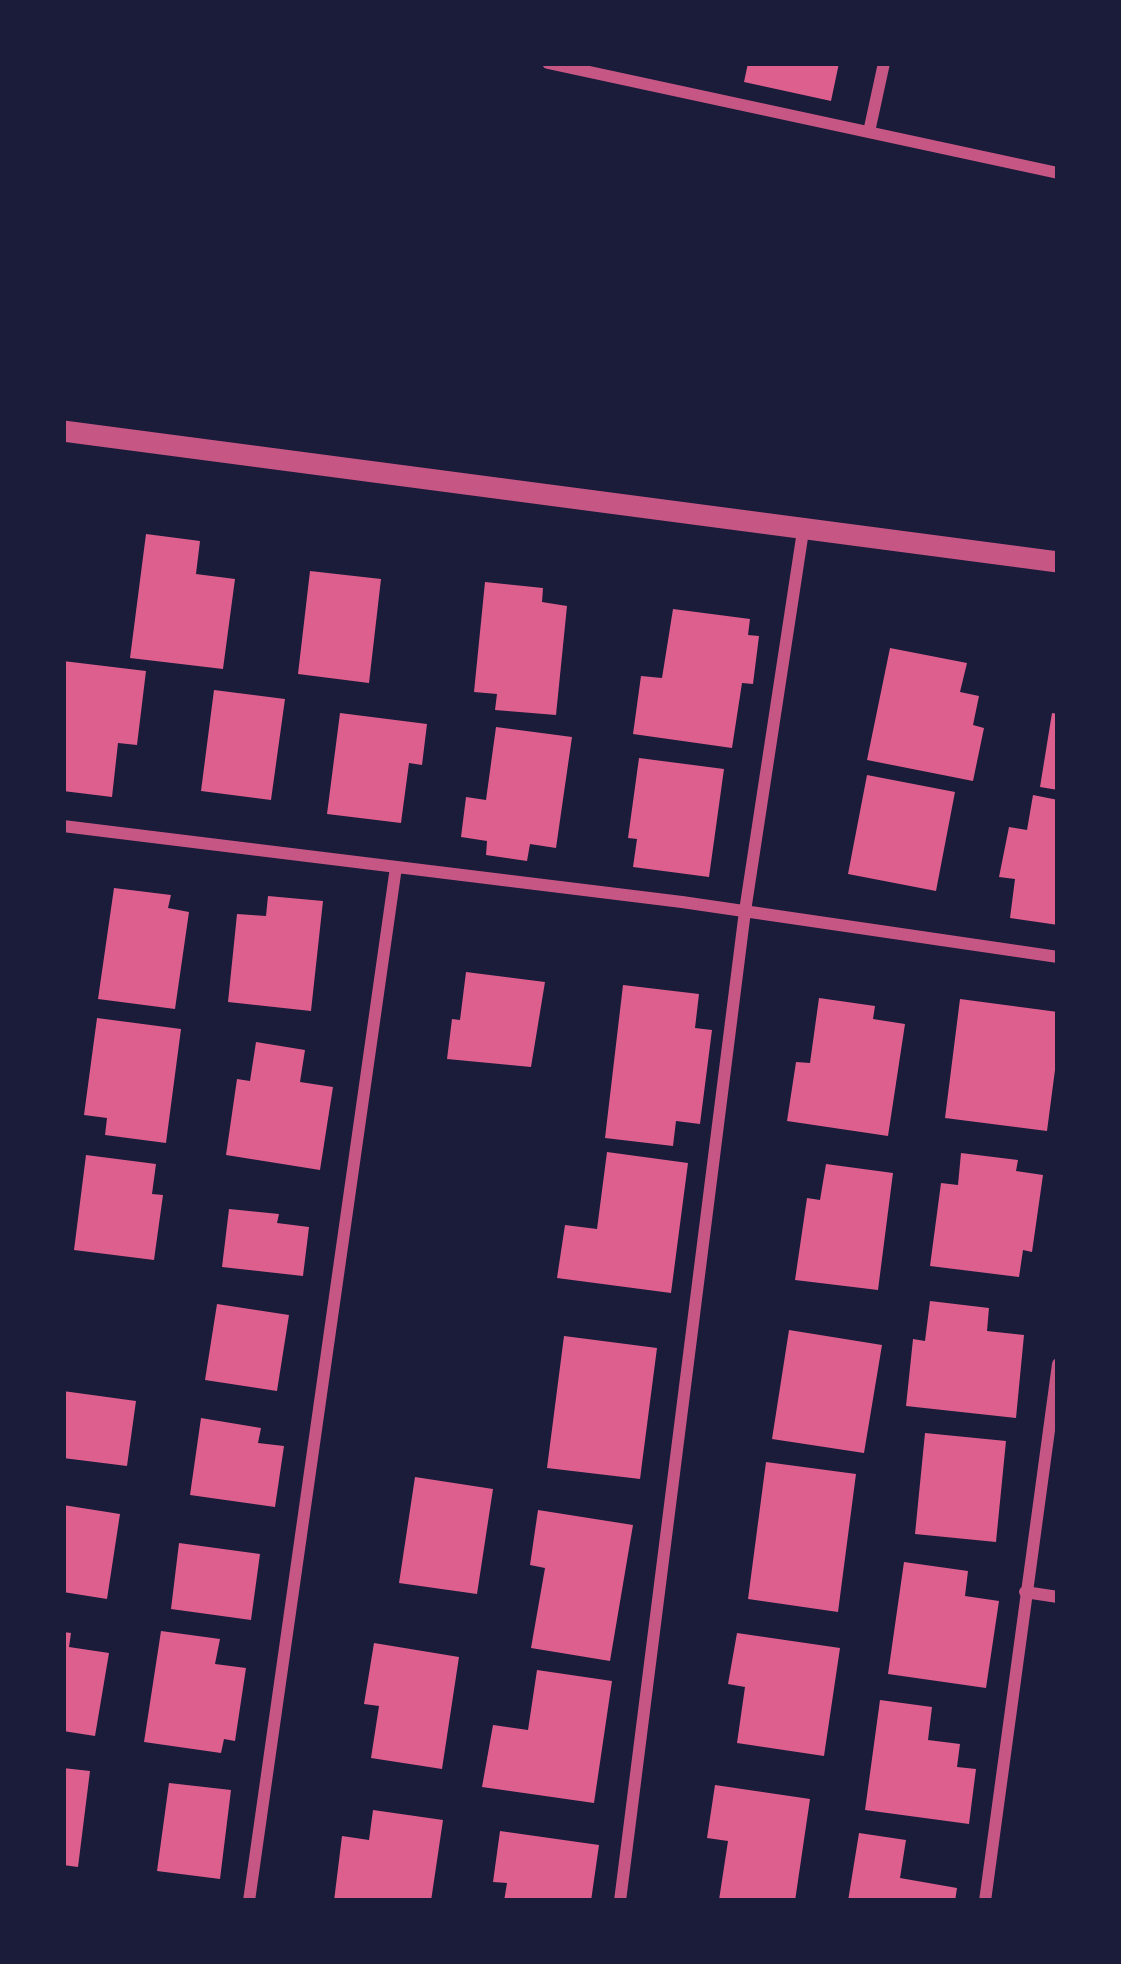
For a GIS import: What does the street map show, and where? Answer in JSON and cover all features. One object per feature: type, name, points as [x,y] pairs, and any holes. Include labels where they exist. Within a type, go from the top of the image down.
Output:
[{"type":"street","points":[[548,63],[1058,173]]},
{"type":"street","points":[[869,132],[884,63]]},
{"type":"street","points":[[63,431],[1058,562]]},
{"type":"street","points":[[620,1901],[745,911],[802,531]]},
{"type":"street","points":[[63,826],[745,911],[1058,956]]},
{"type":"street","points":[[249,1901],[396,867]]},
{"type":"street","points":[[985,1901],[1058,1364]]},
{"type":"street","points":[[1025,1592],[1058,1597]]},
{"type":"building","points":[[748,63],[839,63],[831,101],[744,82]]},
{"type":"building","points":[[146,534],[200,541],[196,574],[235,579],[223,669],[130,658]]},
{"type":"building","points":[[310,571],[381,579],[369,683],[298,674]]},
{"type":"building","points":[[485,582],[543,588],[542,602],[567,606],[556,715],[495,710],[497,694],[474,692]]},
{"type":"building","points":[[673,609],[750,619],[748,635],[759,636],[753,684],[742,683],[732,748],[633,734],[641,676],[662,678]]},
{"type":"building","points":[[890,648],[967,663],[960,692],[979,696],[973,725],[984,728],[973,781],[867,760]]},
{"type":"building","points":[[63,661],[146,671],[137,745],[118,743],[112,797],[63,791]]},
{"type":"building","points":[[214,690],[285,699],[271,800],[201,791]]},
{"type":"building","points":[[340,713],[427,724],[422,765],[409,763],[401,823],[327,814]]},
{"type":"building","points":[[1052,713],[1058,714],[1058,790],[1040,787]]},
{"type":"building","points":[[496,727],[572,737],[556,848],[530,844],[527,861],[486,855],[487,841],[461,837],[466,797],[486,800]]},
{"type":"building","points":[[639,758],[724,769],[709,877],[633,867],[637,839],[628,838]]},
{"type":"building","points":[[867,775],[955,792],[936,891],[848,874]]},
{"type":"building","points":[[1033,795],[1058,800],[1058,925],[1010,918],[1015,879],[999,877],[1009,827],[1027,830]]},
{"type":"building","points":[[114,888],[171,895],[168,908],[189,912],[175,1009],[98,999]]},
{"type":"building","points":[[268,896],[323,901],[311,1011],[228,1002],[237,914],[266,916]]},
{"type":"building","points":[[466,972],[545,982],[531,1067],[447,1059],[452,1019],[460,1020]]},
{"type":"building","points":[[623,985],[699,994],[695,1028],[712,1030],[700,1124],[676,1121],[673,1146],[605,1138]]},
{"type":"building","points":[[819,998],[875,1006],[873,1019],[905,1024],[888,1136],[787,1121],[796,1062],[810,1063]]},
{"type":"building","points":[[960,999],[1058,1012],[1047,1131],[945,1118]]},
{"type":"building","points":[[97,1018],[181,1029],[166,1143],[105,1135],[107,1118],[84,1115]]},
{"type":"building","points":[[256,1042],[305,1050],[300,1082],[333,1087],[320,1170],[226,1155],[237,1079],[250,1081]]},
{"type":"building","points":[[607,1152],[688,1163],[671,1293],[557,1278],[565,1225],[597,1229]]},
{"type":"building","points":[[961,1153],[1018,1160],[1016,1171],[1043,1175],[1032,1252],[1023,1250],[1019,1277],[930,1266],[941,1183],[958,1185]]},
{"type":"building","points":[[86,1155],[156,1164],[152,1194],[163,1195],[154,1260],[74,1250]]},
{"type":"building","points":[[826,1164],[893,1173],[878,1290],[795,1280],[807,1198],[820,1200]]},
{"type":"building","points":[[229,1209],[279,1214],[277,1223],[309,1227],[303,1276],[222,1267]]},
{"type":"building","points":[[930,1301],[989,1308],[987,1331],[1024,1335],[1016,1418],[906,1406],[913,1339],[925,1341]]},
{"type":"building","points":[[217,1304],[289,1315],[277,1391],[205,1380]]},
{"type":"building","points":[[789,1330],[882,1345],[864,1453],[772,1439]]},
{"type":"building","points":[[564,1336],[657,1348],[640,1479],[547,1468]]},
{"type":"building","points":[[63,1391],[136,1401],[127,1466],[63,1458]]},
{"type":"building","points":[[201,1418],[261,1428],[258,1443],[284,1446],[275,1507],[190,1495]]},
{"type":"building","points":[[925,1433],[1006,1441],[996,1542],[915,1534]]},
{"type":"building","points":[[766,1462],[856,1474],[838,1612],[748,1599]]},
{"type":"building","points":[[415,1477],[493,1489],[477,1594],[399,1583]]},
{"type":"building","points":[[63,1505],[120,1514],[107,1599],[63,1592]]},
{"type":"building","points":[[538,1510],[633,1525],[610,1661],[531,1648],[545,1568],[530,1565]]},
{"type":"building","points":[[179,1543],[260,1554],[251,1620],[171,1609]]},
{"type":"building","points":[[904,1562],[968,1571],[965,1596],[999,1601],[986,1688],[888,1674]]},
{"type":"building","points":[[161,1631],[220,1639],[215,1664],[246,1668],[235,1741],[224,1739],[221,1753],[144,1742]]},
{"type":"building","points":[[63,1632],[71,1633],[69,1647],[109,1653],[95,1736],[63,1731]]},
{"type":"building","points":[[737,1633],[840,1648],[824,1756],[737,1743],[745,1687],[728,1684]]},
{"type":"building","points":[[374,1643],[459,1657],[442,1769],[371,1758],[379,1706],[364,1704]]},
{"type":"building","points":[[537,1670],[612,1681],[594,1803],[482,1787],[493,1725],[528,1730]]},
{"type":"building","points":[[880,1700],[932,1707],[928,1740],[960,1744],[957,1767],[976,1769],[969,1824],[865,1810]]},
{"type":"building","points":[[63,1768],[90,1771],[78,1867],[63,1865]]},
{"type":"building","points":[[169,1783],[231,1790],[220,1879],[157,1871]]},
{"type":"building","points":[[715,1785],[810,1799],[795,1901],[719,1900],[728,1841],[707,1838]]},
{"type":"building","points":[[373,1810],[443,1820],[431,1901],[334,1901],[342,1836],[369,1840]]},
{"type":"building","points":[[500,1831],[599,1845],[591,1901],[504,1901],[507,1883],[493,1882]]},
{"type":"building","points":[[859,1833],[906,1840],[900,1878],[957,1888],[955,1901],[848,1901]]}]
